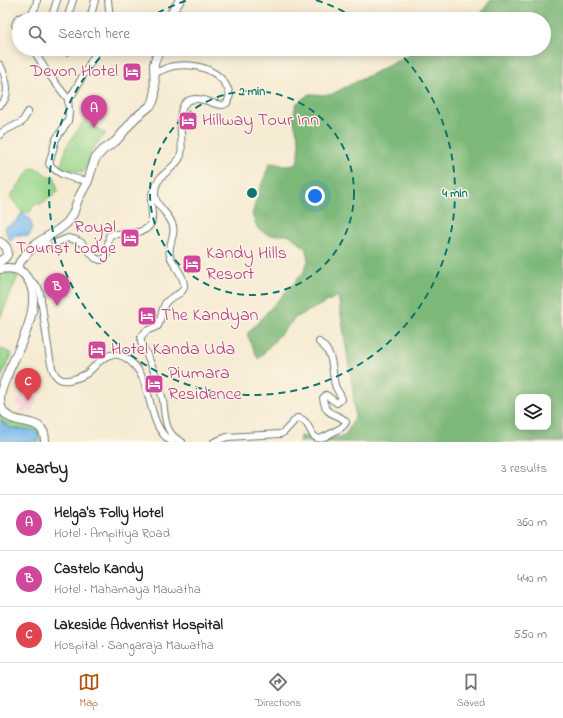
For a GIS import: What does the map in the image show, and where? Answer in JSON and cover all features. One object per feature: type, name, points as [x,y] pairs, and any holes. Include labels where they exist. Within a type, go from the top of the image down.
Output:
[{"type":"main road","points":[[172,12],[180,0]]},
{"type":"main road","points":[[17,269],[20,262],[34,245],[67,223],[73,214],[78,199],[88,181],[95,159],[103,150],[116,141],[135,118],[153,102],[155,95],[154,64],[157,56]]},
{"type":"main road","points":[[0,242],[5,245],[8,251],[4,259],[0,261]]},
{"type":"main road","points":[[0,269],[17,269],[24,274],[33,287],[34,296],[32,314],[4,385],[0,400],[1,408],[4,414],[9,417],[19,421],[34,423],[41,427],[45,435],[46,442]]},
{"type":"street","points":[[32,12],[36,6],[37,0]]},
{"type":"street","points":[[52,12],[58,0]]},
{"type":"street","points":[[69,12],[72,0]]},
{"type":"street","points":[[92,12],[95,0]]},
{"type":"street","points":[[108,0],[109,12]]},
{"type":"street","points":[[37,56],[47,72],[68,99],[68,121],[56,139],[49,164],[56,172],[71,178],[88,181]]},
{"type":"street","points":[[68,99],[72,95],[94,56]]},
{"type":"street","points":[[0,65],[6,76],[6,94],[0,105]]},
{"type":"street","points":[[34,245],[53,244],[68,238],[82,243],[95,258],[100,260],[104,259],[106,256],[109,236],[113,234],[141,232],[147,229],[152,218],[151,196],[160,178],[180,156],[182,145],[180,112],[184,104],[192,99],[197,99],[223,105],[227,103],[230,95],[220,78],[208,69],[201,66],[174,66],[154,74]]},
{"type":"street","points":[[0,135],[2,132],[22,122],[28,112]]},
{"type":"street","points":[[156,185],[156,197],[159,206],[173,226],[174,235],[170,245],[170,253],[172,260],[183,279],[184,286],[181,293],[168,300],[163,306],[161,319],[158,326],[146,331],[141,337],[141,342],[157,378],[167,426],[171,434],[182,442]]},
{"type":"street","points":[[28,278],[38,287],[40,292],[50,364],[56,376],[65,381],[74,379],[85,374],[102,358],[109,355],[123,357],[139,370],[145,383],[157,425],[161,433],[172,442]]},
{"type":"street","points":[[214,442],[227,437],[280,434],[284,432],[297,418],[305,420],[314,437],[318,439],[344,427],[346,422],[330,414],[323,401],[323,398],[326,395],[337,403],[342,399],[335,384],[329,353],[319,342]]},
{"type":"shaded area","points":[[25,389],[39,398],[31,412],[26,410],[24,414],[19,412],[22,407],[16,404]]},
{"type":"green space","points":[[490,0],[563,0],[563,442],[299,442],[300,436],[326,439],[345,436],[355,417],[353,391],[338,296],[295,318],[258,359],[247,334],[303,273],[308,261],[306,249],[290,235],[269,235],[258,229],[252,215],[258,193],[270,163],[290,166],[297,163],[299,140],[293,118],[296,104],[309,94],[330,95],[407,56],[551,56],[551,12],[482,12]]},
{"type":"green space","points":[[84,120],[106,134],[91,151],[88,164],[83,172],[60,169],[67,146]]},
{"type":"green space","points":[[31,168],[40,170],[49,177],[52,175],[56,179],[58,192],[40,205],[38,203],[31,208],[32,210],[30,212],[22,212],[10,197]]},
{"type":"green space","points":[[0,273],[18,276],[0,318]]},
{"type":"green space","points":[[0,348],[12,354],[0,380]]},
{"type":"green space","points":[[0,410],[5,419],[10,422],[37,427],[43,442],[36,442],[39,436],[23,430],[8,427],[0,419]]},
{"type":"water","points":[[22,212],[30,219],[32,226],[31,233],[29,236],[17,235],[10,241],[4,227],[15,222]]},
{"type":"water","points":[[0,419],[8,427],[37,432],[39,436],[36,442],[7,442],[0,440]]},
{"type":"place","name":"Devon Hotel","points":[[132,72]]},
{"type":"place","name":"Hillway Tour Inn","points":[[188,121]]},
{"type":"place","name":"Helga's Folly Hotel","points":[[94,128]]},
{"type":"place","name":"Royal Tourist Lodge","points":[[130,238]]},
{"type":"place","name":"Kandy Hills Resort","points":[[192,264]]},
{"type":"place","name":"Castelo Kandy","points":[[57,306]]},
{"type":"place","name":"The Kandyan","points":[[147,316]]},
{"type":"place","name":"Hotel Kanda Uda","points":[[97,350]]},
{"type":"place","name":"Piumara Residence","points":[[154,384]]},
{"type":"place","name":"Lakeside Adventist Hospital","points":[[28,401]]}]
